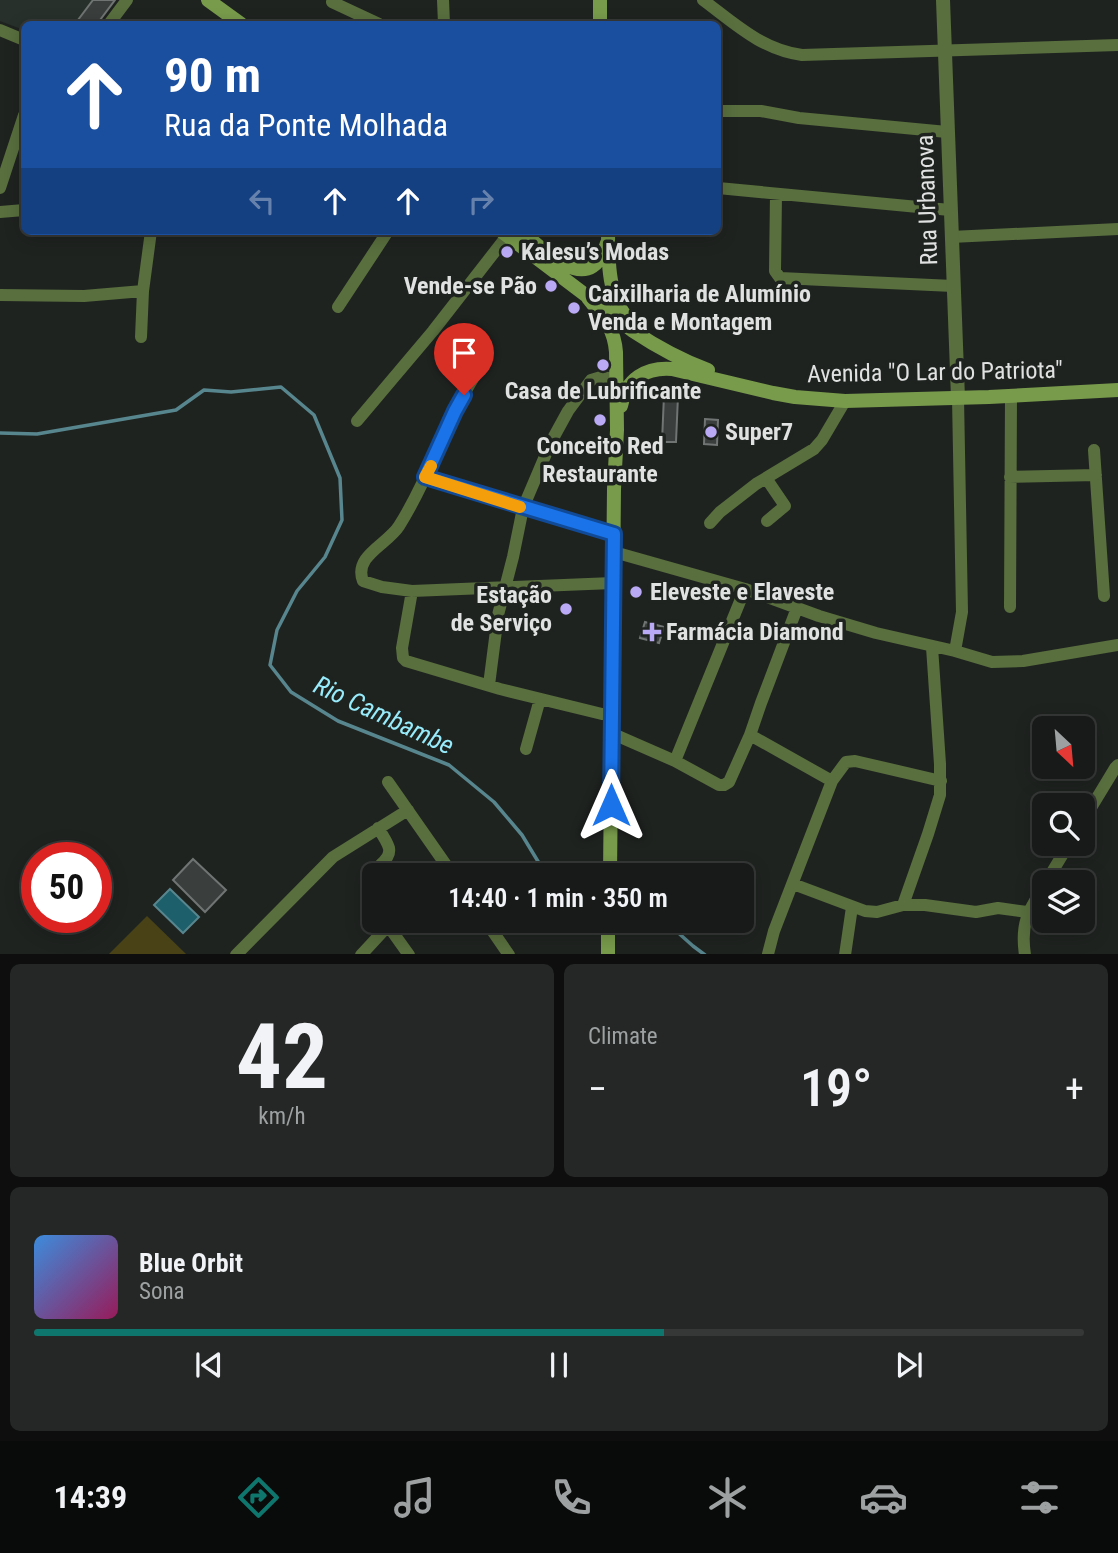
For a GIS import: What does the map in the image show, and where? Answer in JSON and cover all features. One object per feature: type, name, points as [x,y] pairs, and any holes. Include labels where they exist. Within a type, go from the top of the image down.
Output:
[{"type":"main road","points":[[195,0],[223,21]]},
{"type":"main road","points":[[208,0],[237,21]]},
{"type":"main road","points":[[600,0],[600,21]]},
{"type":"main road","name":"Avenida \"O Lar do Patriota\"","points":[[511,235],[587,298],[645,339],[681,359],[753,388]]},
{"type":"main road","name":"Avenida \"O Lar do Patriota\"","points":[[513,235],[565,264],[584,270],[598,263],[608,235]]},
{"type":"main road","name":"Avenida \"O Lar do Patriota\"","points":[[608,235],[613,290],[620,308],[625,316],[681,359]]},
{"type":"main road","points":[[587,298],[611,326],[616,352],[610,863]]},
{"type":"main road","name":"Avenida \"O Lar do Patriota\"","points":[[617,430],[626,390],[639,377],[662,368],[795,397],[845,401],[1118,390]]},
{"type":"main road","points":[[608,933],[608,954]]},
{"type":"street","points":[[111,21],[127,0]]},
{"type":"street","points":[[443,0],[444,21]]},
{"type":"street","points":[[703,0],[754,39],[786,53],[802,55],[1118,45]]},
{"type":"street","name":"Rua Urbanova","points":[[943,0],[958,398]]},
{"type":"street","points":[[332,2],[373,21]]},
{"type":"street","points":[[0,30],[21,39]]},
{"type":"street","points":[[721,111],[761,111],[799,118],[947,132]]},
{"type":"street","points":[[0,188],[21,124]]},
{"type":"street","points":[[721,188],[950,210]]},
{"type":"street","points":[[776,194],[775,271],[780,278],[953,286]]},
{"type":"street","points":[[0,212],[21,210]]},
{"type":"street","points":[[951,237],[1118,229]]},
{"type":"street","points":[[141,337],[143,291],[150,235]]},
{"type":"street","points":[[338,307],[385,235]]},
{"type":"street","points":[[357,421],[433,331],[507,235]]},
{"type":"street","points":[[0,296],[84,296],[143,291]]},
{"type":"street","points":[[483,362],[455,411],[398,528],[362,564],[360,574],[363,581],[372,585],[412,591],[613,583]]},
{"type":"street","points":[[489,685],[498,615],[523,508],[551,442],[568,411],[591,380],[601,377],[616,379]]},
{"type":"street","points":[[1010,607],[1011,396]]},
{"type":"street","points":[[955,651],[962,612],[958,398]]},
{"type":"street","points":[[710,523],[727,506],[766,478],[814,449],[845,401]]},
{"type":"street","points":[[1094,450],[1104,596]]},
{"type":"street","points":[[1010,477],[1096,475]]},
{"type":"street","points":[[425,477],[614,534]]},
{"type":"street","points":[[766,478],[785,506],[767,522]]},
{"type":"street","points":[[614,552],[746,589],[876,634],[992,662],[1023,661],[1118,645]]},
{"type":"street","points":[[675,761],[746,589]]},
{"type":"street","points":[[412,591],[401,648],[406,661],[603,714]]},
{"type":"street","points":[[611,733],[675,761],[719,785],[729,782],[750,735],[797,608]]},
{"type":"street","points":[[903,905],[940,795],[932,647]]},
{"type":"street","points":[[526,749],[540,699]]},
{"type":"street","points":[[750,735],[832,781]]},
{"type":"street","points":[[768,954],[774,931],[832,781],[841,767],[850,761],[941,781]]},
{"type":"street","points":[[1095,801],[1118,765]]},
{"type":"street","points":[[387,782],[445,863]]},
{"type":"street","points":[[236,954],[333,857],[408,810]]},
{"type":"street","points":[[378,828],[390,852],[382,863]]},
{"type":"street","points":[[793,884],[865,911],[877,912],[903,905],[925,905],[976,912],[998,908],[1027,912]]},
{"type":"street","points":[[1025,954],[1024,928],[1027,912],[1032,904]]},
{"type":"street","points":[[845,954],[852,907]]},
{"type":"street","points":[[361,954],[378,933]]},
{"type":"street","points":[[393,933],[409,954]]},
{"type":"street","points":[[494,933],[509,954]]},
{"type":"shaded area","points":[[0,0],[115,0],[100,21],[21,21],[21,29],[0,21]]},
{"type":"shaded area","points":[[147,916],[186,954],[109,954]]},
{"type":"water","points":[[170,889],[199,917],[183,933],[154,905]]},
{"type":"building","points":[[93,0],[115,0],[99,21],[77,21]]},
{"type":"building","points":[[664,395],[678,396],[676,442],[662,442]]},
{"type":"building","name":"Super7","points":[[705,419],[718,420],[717,445],[704,444]]},
{"type":"building","name":"Farmácia Diamond","points":[[645,622],[664,627],[659,643],[640,638]]},
{"type":"building","points":[[193,859],[226,890],[205,912],[173,880]]},
{"type":"waterway","name":"Rio Cambambe","points":[[0,433],[37,434],[176,410],[204,390],[231,392],[281,387],[314,415],[340,478],[342,520],[325,557],[297,591],[277,630],[270,665],[291,692],[338,721],[449,765],[494,802],[522,835],[539,863]]},
{"type":"waterway","name":"Rio Cambambe","points":[[678,933],[704,954]]},
{"type":"slow traffic","points":[[431,466],[425,477],[520,507]]},
{"type":"place","name":"Kalesu’s Modas","points":[[507,252]]},
{"type":"place","name":"Vende-se Pão","points":[[551,286]]},
{"type":"place","name":"Caixilharia de Alumínio Venda e Montagem","points":[[574,308]]},
{"type":"place","name":"Casa de Lubrificante","points":[[603,365]]},
{"type":"place","name":"Conceito Red Restaurante","points":[[600,420]]},
{"type":"place","name":"Super7","points":[[711,432]]},
{"type":"place","name":"Eleveste e Elaveste","points":[[636,592]]},
{"type":"place","name":"Estação de Serviço","points":[[566,609]]},
{"type":"place","name":"Farmácia Diamond","points":[[652,632]]},
{"type":"route","points":[[464,395],[425,477],[614,534],[611,805]]}]
